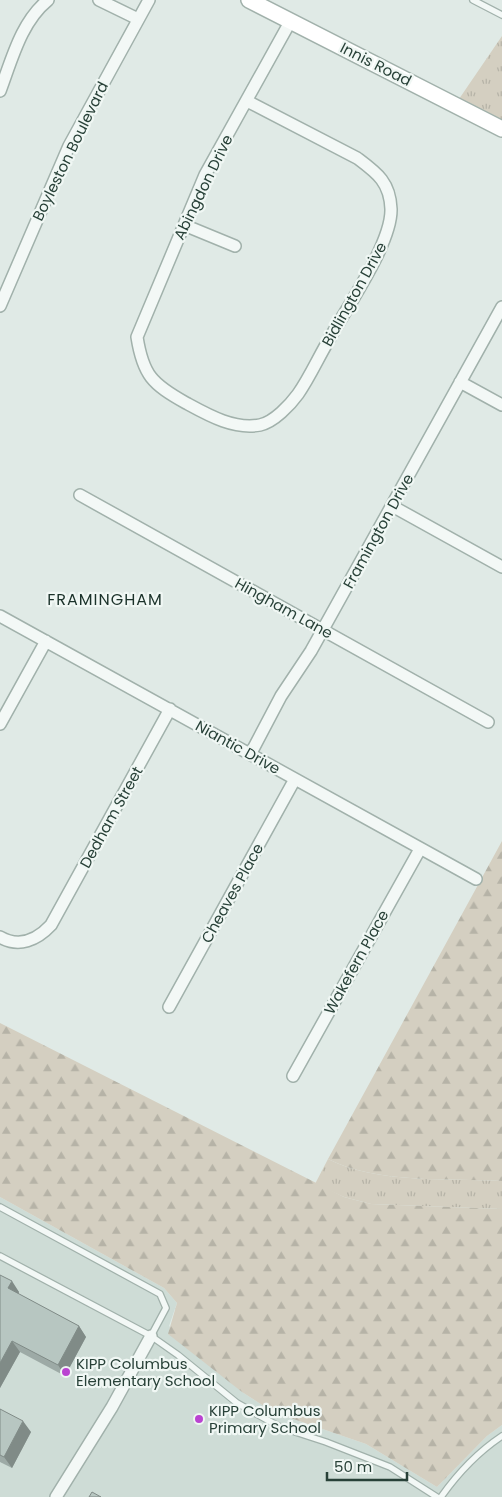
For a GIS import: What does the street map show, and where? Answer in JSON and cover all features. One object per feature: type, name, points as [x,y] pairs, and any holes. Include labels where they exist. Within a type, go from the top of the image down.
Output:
[{"type":"main road","name":"Innis Road","points":[[249,0],[502,129]]},
{"type":"street","points":[[0,91],[24,30],[36,10],[48,0]]},
{"type":"street","points":[[99,0],[138,19]]},
{"type":"street","name":"Boyleston Boulevard","points":[[0,306],[69,146],[149,0]]},
{"type":"street","name":"Abingdon Drive","points":[[140,359],[137,337],[205,175],[290,22]]},
{"type":"street","name":"Bidlington Drive","points":[[140,359],[151,379],[170,394],[214,418],[244,426],[262,424],[275,417],[297,394],[383,243],[391,211],[389,190],[371,168],[357,158],[247,101]]},
{"type":"street","points":[[184,225],[236,246]]},
{"type":"street","name":"Framington Drive","points":[[251,753],[281,696],[322,629],[392,506],[502,307]]},
{"type":"street","points":[[460,382],[502,405]]},
{"type":"street","name":"Hingham Lane","points":[[80,495],[488,722]]},
{"type":"street","points":[[392,506],[502,567]]},
{"type":"street","name":"Niantic Drive","points":[[0,616],[476,879]]},
{"type":"street","points":[[0,724],[46,641]]},
{"type":"street","name":"Dedham Street","points":[[0,937],[8,941],[27,942],[40,936],[51,925],[170,709]]},
{"type":"street","name":"Cheaves Place","points":[[169,1007],[295,779]]},
{"type":"street","name":"Wakefern Place","points":[[293,1076],[420,849]]},
{"type":"street","points":[[56,1497],[112,1407],[151,1336]]},
{"type":"lane","points":[[474,0],[502,15]]},
{"type":"lane","points":[[0,1207],[160,1294],[166,1308],[151,1336]]},
{"type":"lane","points":[[0,1256],[151,1336],[178,1355],[237,1403],[280,1428],[326,1442],[390,1467],[439,1497],[483,1449],[502,1436]]},
{"type":"shaded area","points":[[0,1197],[164,1288],[177,1303],[169,1326],[242,1392],[273,1412],[366,1444],[437,1487],[487,1436],[502,1425],[502,1497],[0,1497]]},
{"type":"green space","points":[[502,36],[502,121],[459,99]]},
{"type":"green space","points":[[502,841],[502,1181],[390,1176],[368,1173],[328,1159]]},
{"type":"green space","points":[[0,1023],[344,1197],[371,1204],[502,1209],[502,1425],[487,1436],[437,1487],[366,1444],[273,1412],[242,1392],[168,1334],[177,1303],[164,1288],[0,1197]]},
{"type":"green space","points":[[328,1159],[368,1173],[390,1176],[502,1181],[502,1209],[371,1204],[344,1197],[315,1184]]},
{"type":"building","points":[[0,1275],[12,1281],[8,1288],[79,1326],[58,1365],[12,1341],[0,1363]]},
{"type":"building","points":[[0,1409],[23,1421],[4,1457],[0,1455]]},
{"type":"building","points":[[92,1492],[101,1497],[89,1497]]},
{"type":"place","name":"KIPP Columbus Elementary School","points":[[66,1372]]},
{"type":"place","name":"KIPP Columbus Primary School","points":[[199,1419]]},
{"type":"district","name":"FRAMINGHAM","points":[[105,599]]}]
